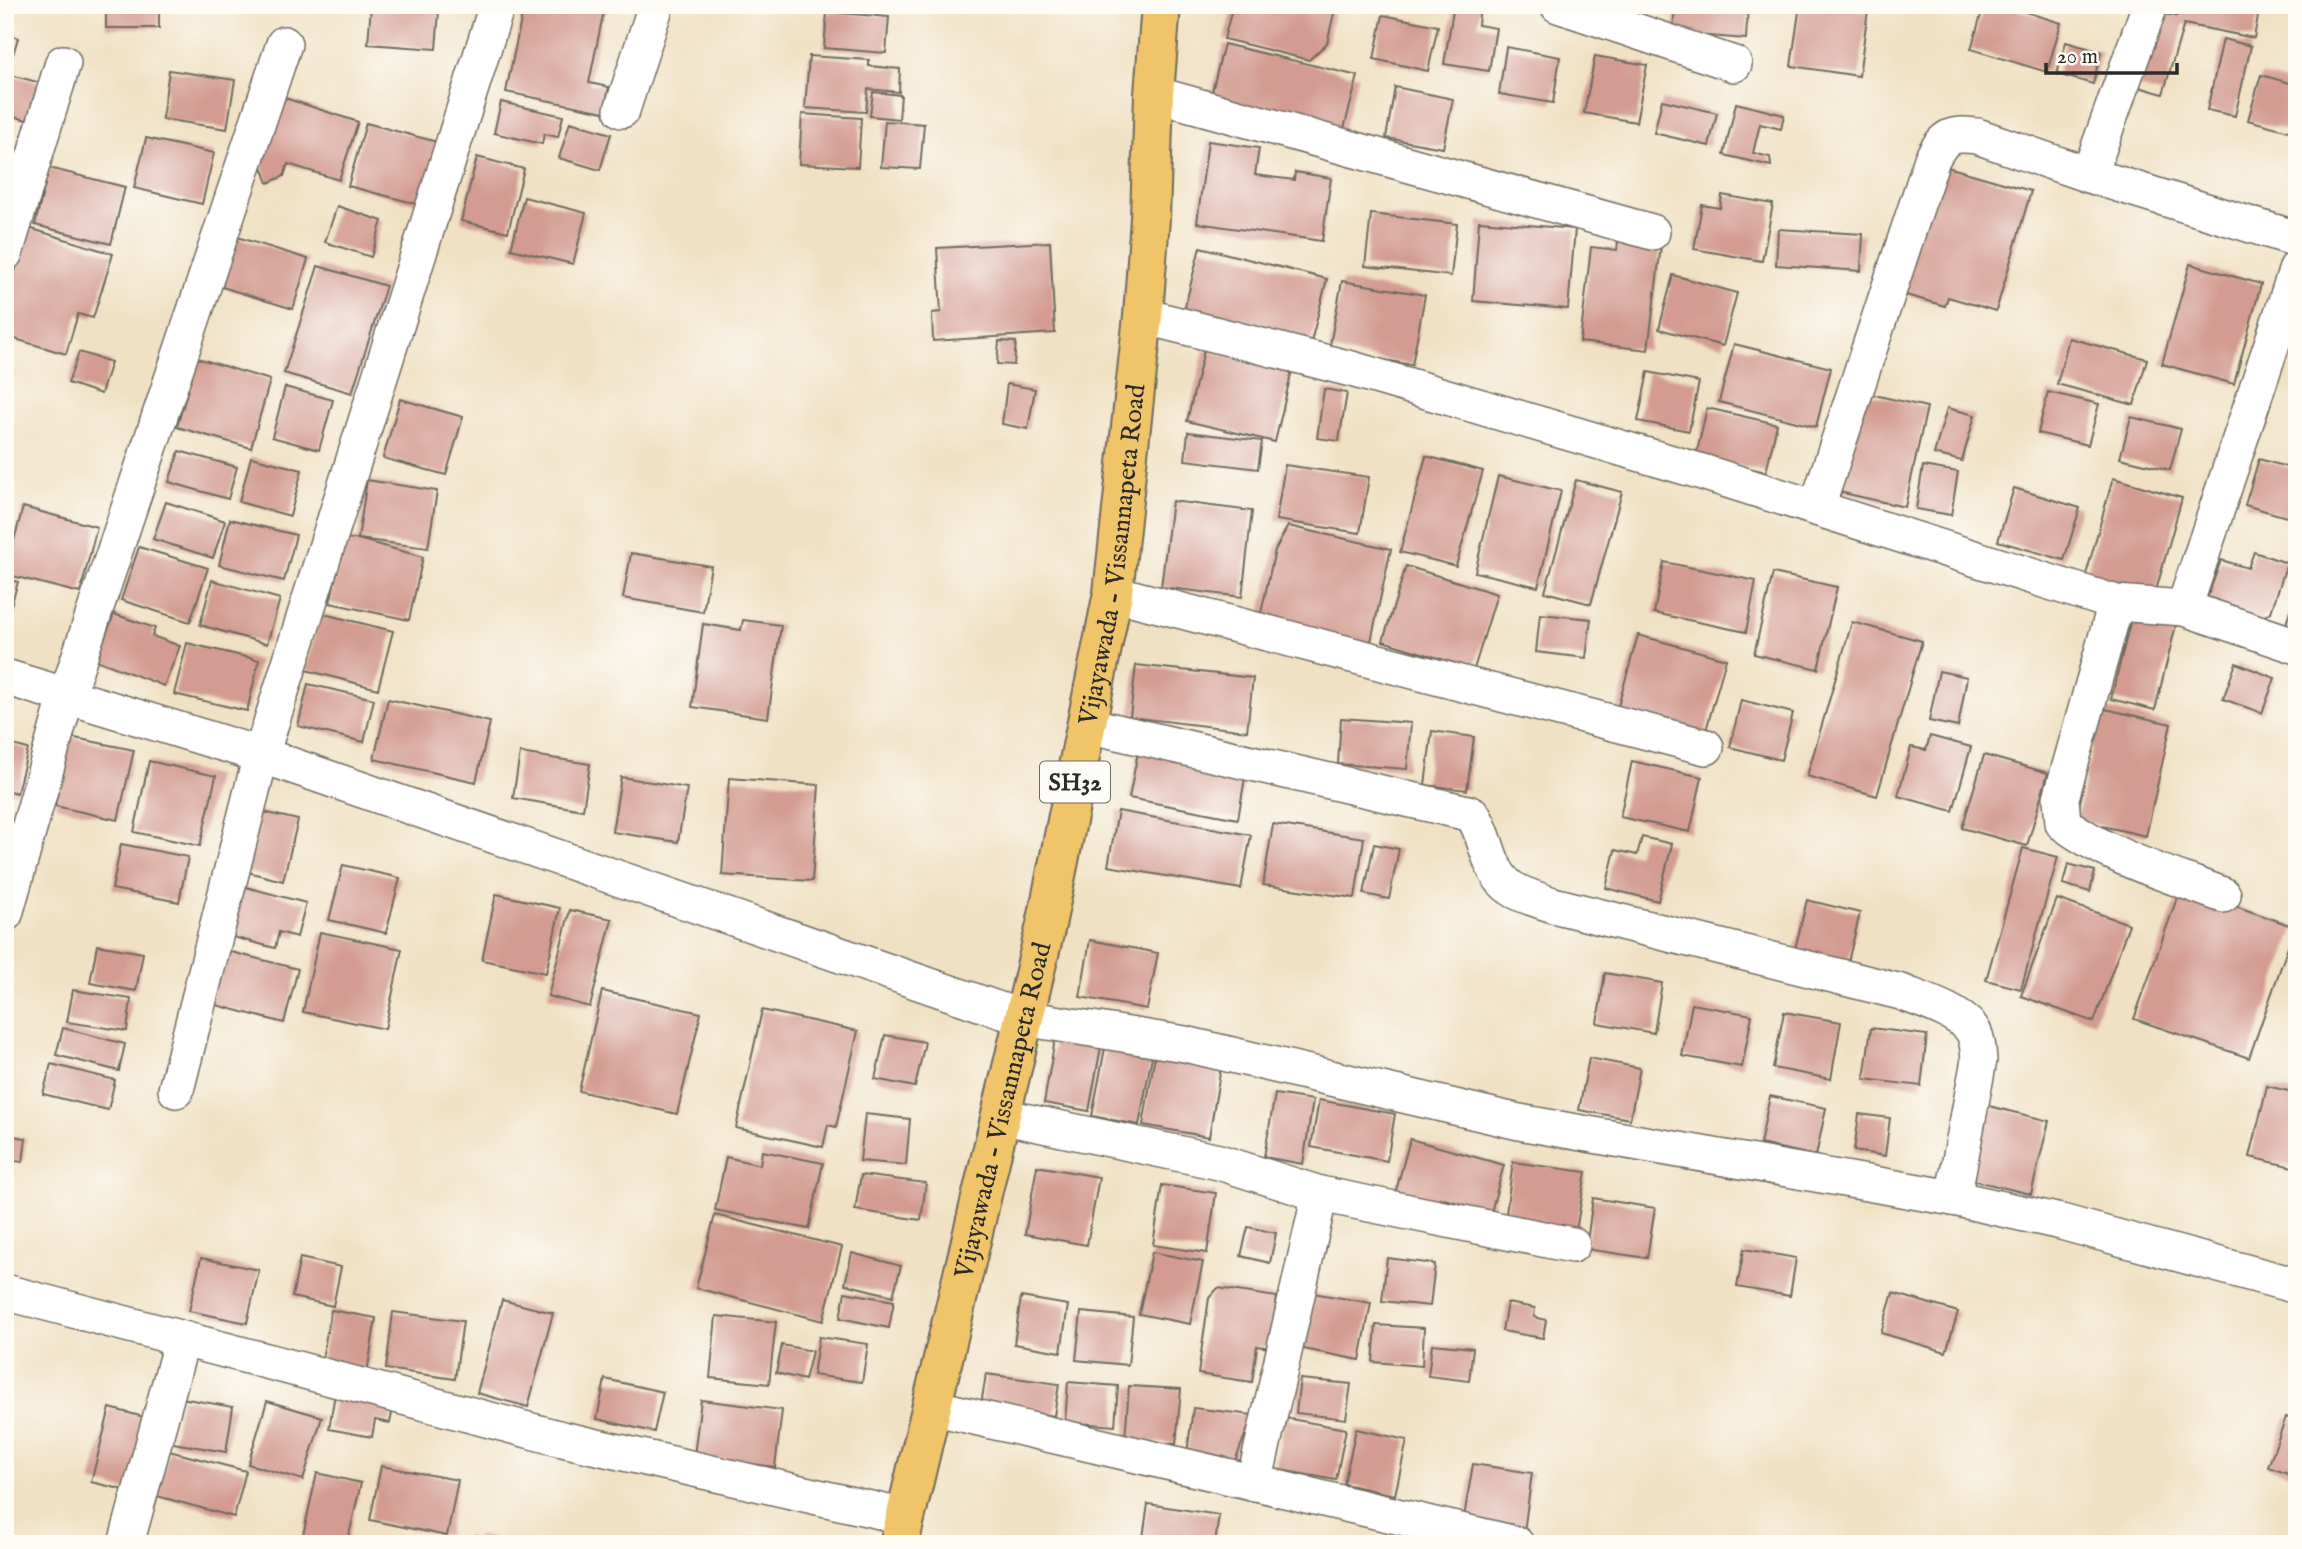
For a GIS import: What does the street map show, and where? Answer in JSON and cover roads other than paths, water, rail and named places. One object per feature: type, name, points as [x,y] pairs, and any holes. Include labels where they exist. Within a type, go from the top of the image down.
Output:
[{"type":"main road","name":"Vijayawada - Vissannapeta Road","points":[[902,1530],[1046,925],[1113,593],[1143,316],[1161,5]]},
{"type":"street","points":[[176,1090],[261,755],[497,5]]},
{"type":"street","points":[[622,110],[656,5]]},
{"type":"street","points":[[1558,5],[1734,64]]},
{"type":"street","points":[[2089,175],[2150,5]]},
{"type":"street","points":[[5,914],[67,694],[285,44]]},
{"type":"street","points":[[5,253],[63,63]]},
{"type":"street","points":[[1154,94],[1652,232]]},
{"type":"street","points":[[1817,507],[1932,159],[1941,142],[1958,134],[1977,136],[2089,175],[2297,239]]},
{"type":"street","points":[[2183,608],[2297,268]]},
{"type":"street","points":[[1143,316],[1355,370],[1817,507],[2116,603],[2183,608],[2297,646]]},
{"type":"street","points":[[1113,593],[1706,747]]},
{"type":"street","points":[[2116,603],[2062,798],[2063,823],[2080,836],[2114,854],[2223,895]]},
{"type":"street","points":[[5,677],[261,755],[1023,1018],[1185,1044],[1519,1122],[1953,1198],[2062,1222],[2297,1286]]},
{"type":"street","points":[[1087,725],[1472,814],[1481,826],[1487,849],[1501,878],[1511,889],[1553,905],[1901,992],[1958,1017],[1972,1028],[1979,1060],[1953,1198]]},
{"type":"street","points":[[1000,1116],[1219,1162],[1320,1194],[1572,1245]]},
{"type":"street","points":[[1254,1483],[1320,1194]]},
{"type":"street","points":[[5,1292],[902,1530]]},
{"type":"street","points":[[126,1544],[182,1339]]},
{"type":"street","points":[[932,1407],[1516,1544]]}]
